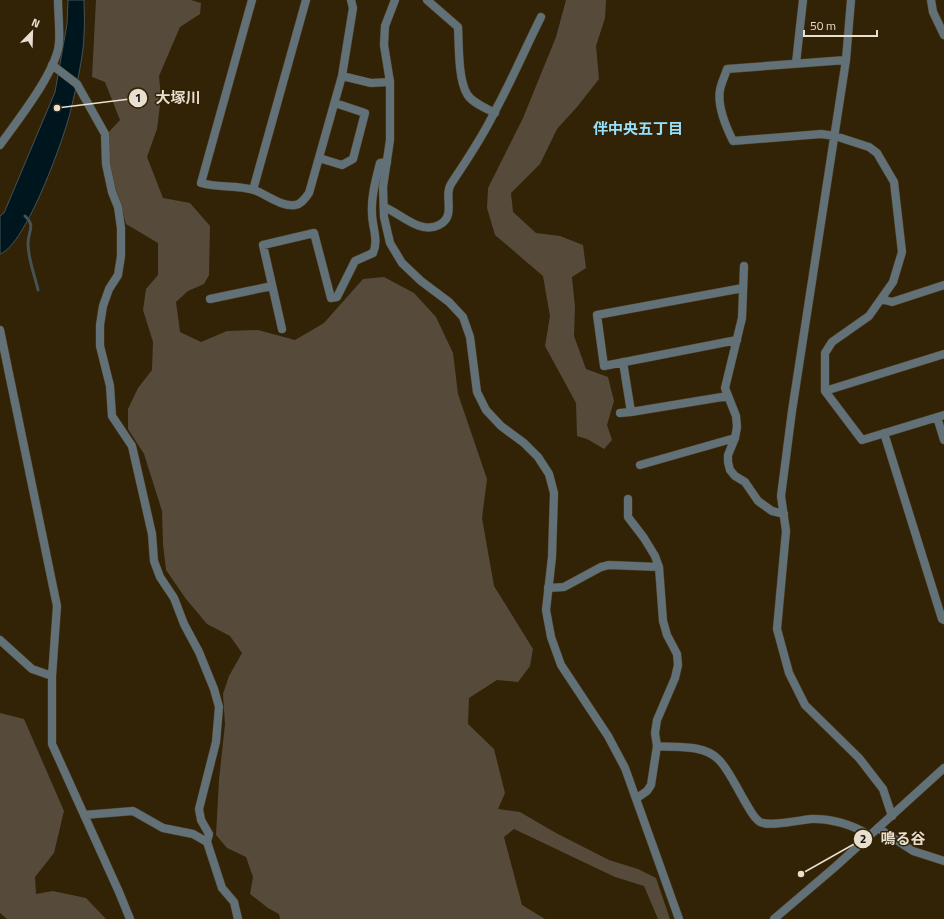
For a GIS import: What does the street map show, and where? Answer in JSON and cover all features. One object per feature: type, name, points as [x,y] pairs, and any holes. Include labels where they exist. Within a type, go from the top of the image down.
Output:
[{"type":"street","points":[[0,145],[54,66],[59,44],[58,0]]},
{"type":"street","points":[[252,0],[201,183],[214,187],[253,190],[284,204],[295,205],[303,202],[309,193],[335,103],[342,76],[353,8],[351,0]]},
{"type":"street","points":[[253,190],[306,0]]},
{"type":"street","points":[[395,0],[385,26],[384,45],[390,82],[390,140],[383,186],[384,217],[390,243],[402,263],[421,281],[449,302],[463,317],[470,337],[477,392],[486,410],[501,426],[524,443],[538,457],[549,474],[554,493],[554,525],[548,588],[548,616],[551,637],[561,665],[608,736],[626,768],[679,919]]},
{"type":"street","points":[[427,0],[458,26],[463,84],[467,95],[478,104],[495,113]]},
{"type":"street","points":[[796,63],[803,0]]},
{"type":"street","points":[[851,0],[846,60],[792,411],[781,496],[786,531],[777,629],[789,673],[805,705],[859,758],[883,789],[892,816]]},
{"type":"street","points":[[930,0],[933,12],[944,35]]},
{"type":"street","points":[[384,207],[395,211],[410,222],[425,227],[439,225],[447,218],[450,206],[448,189],[495,113],[541,17]]},
{"type":"street","points":[[846,60],[727,69],[720,90],[720,101],[728,130],[733,141],[821,134],[835,136],[869,146],[877,153],[894,182],[902,252],[893,282],[869,316],[832,342],[825,353],[825,391],[862,440],[940,416],[944,440]]},
{"type":"street","points":[[54,66],[77,84],[105,134],[106,164],[112,192],[118,207],[121,228],[121,256],[118,275],[109,289],[100,325],[100,346],[110,386],[112,416],[132,446],[152,534],[154,562],[160,577],[174,598],[184,624],[199,652],[214,689],[219,708],[216,742],[199,809],[201,820],[209,834],[207,842],[222,888],[234,902],[238,919]]},
{"type":"street","points":[[342,76],[371,83],[390,82]]},
{"type":"street","points":[[319,158],[342,165],[353,159],[365,112],[335,103]]},
{"type":"street","points":[[282,329],[263,245],[314,233],[331,298],[337,297],[355,261],[373,253],[375,249],[376,245],[372,213],[373,190],[380,163],[387,162]]},
{"type":"street","points":[[744,266],[742,318],[725,388],[736,416],[735,438],[728,455],[730,470],[735,476],[745,482],[758,501],[772,511],[784,514]]},
{"type":"street","points":[[881,299],[892,302],[944,285]]},
{"type":"street","points":[[210,299],[272,286]]},
{"type":"street","points":[[737,340],[604,366],[597,315],[743,288]]},
{"type":"street","points":[[0,330],[57,606],[52,676],[52,744],[130,919]]},
{"type":"street","points":[[825,391],[944,354]]},
{"type":"street","points":[[623,362],[631,412]]},
{"type":"street","points":[[620,413],[728,396]]},
{"type":"street","points":[[884,433],[942,619],[944,620]]},
{"type":"street","points":[[640,465],[735,438]]},
{"type":"street","points":[[628,499],[628,517],[644,538],[658,567],[663,621],[666,635],[677,654],[678,665],[675,678],[657,720],[655,733],[656,746],[651,785],[647,792],[637,798]]},
{"type":"street","points":[[548,588],[564,587],[601,567],[609,565],[658,567]]},
{"type":"street","points":[[0,640],[32,669],[52,676]]},
{"type":"street","points":[[656,746],[700,749],[709,752],[719,759],[752,814],[760,822],[771,823],[813,819],[831,820],[861,830],[869,835]]},
{"type":"street","points":[[774,919],[892,816],[944,768]]},
{"type":"street","points":[[84,815],[133,811],[163,828],[193,834],[207,842]]},
{"type":"street","points":[[878,828],[913,851],[944,861]]},
{"type":"shaded area","points":[[96,0],[191,0],[201,3],[200,14],[180,27],[159,76],[161,97],[157,129],[147,157],[163,198],[190,203],[210,226],[209,275],[204,284],[188,291],[176,302],[180,332],[201,342],[227,331],[258,330],[295,340],[324,323],[363,279],[384,277],[414,293],[436,317],[453,353],[458,394],[487,479],[482,518],[494,586],[533,649],[530,666],[518,682],[497,680],[469,698],[468,724],[494,749],[505,793],[498,809],[520,812],[556,833],[609,860],[638,869],[656,878],[670,919],[658,919],[644,886],[615,877],[514,829],[504,837],[522,905],[545,919],[280,919],[279,914],[268,908],[250,894],[253,877],[246,857],[227,848],[216,835],[219,780],[225,724],[223,694],[229,676],[242,653],[230,636],[207,624],[186,599],[166,570],[163,544],[162,511],[144,454],[128,429],[128,409],[138,388],[152,370],[153,342],[143,310],[146,289],[158,275],[158,243],[126,224],[110,173],[107,134],[120,120],[105,82],[92,77]]},
{"type":"shaded area","points":[[566,0],[606,0],[605,18],[596,46],[599,79],[557,129],[540,164],[511,193],[513,212],[536,233],[560,236],[583,245],[586,268],[572,277],[575,307],[574,336],[586,369],[608,377],[614,401],[607,425],[612,440],[604,449],[587,439],[577,436],[576,403],[545,346],[550,316],[543,276],[495,235],[487,208],[488,188],[523,118],[556,37]]},
{"type":"shaded area","points":[[0,713],[24,719],[64,811],[54,853],[35,877],[36,894],[53,891],[86,898],[106,919],[7,919],[0,913]]},
{"type":"water","points":[[68,0],[84,0],[83,51],[71,109],[53,164],[32,211],[21,231],[10,246],[0,254],[0,216],[4,213],[55,92],[67,24]]},
{"type":"waterway","points":[[25,216],[31,226],[28,239],[28,250],[38,290]]},
{"type":"place","name":"大塚川","points":[[57,108]]},
{"type":"place","name":"鳴る谷","points":[[801,874]]},
{"type":"district","name":"伴中央五丁目","points":[[638,129]]}]
